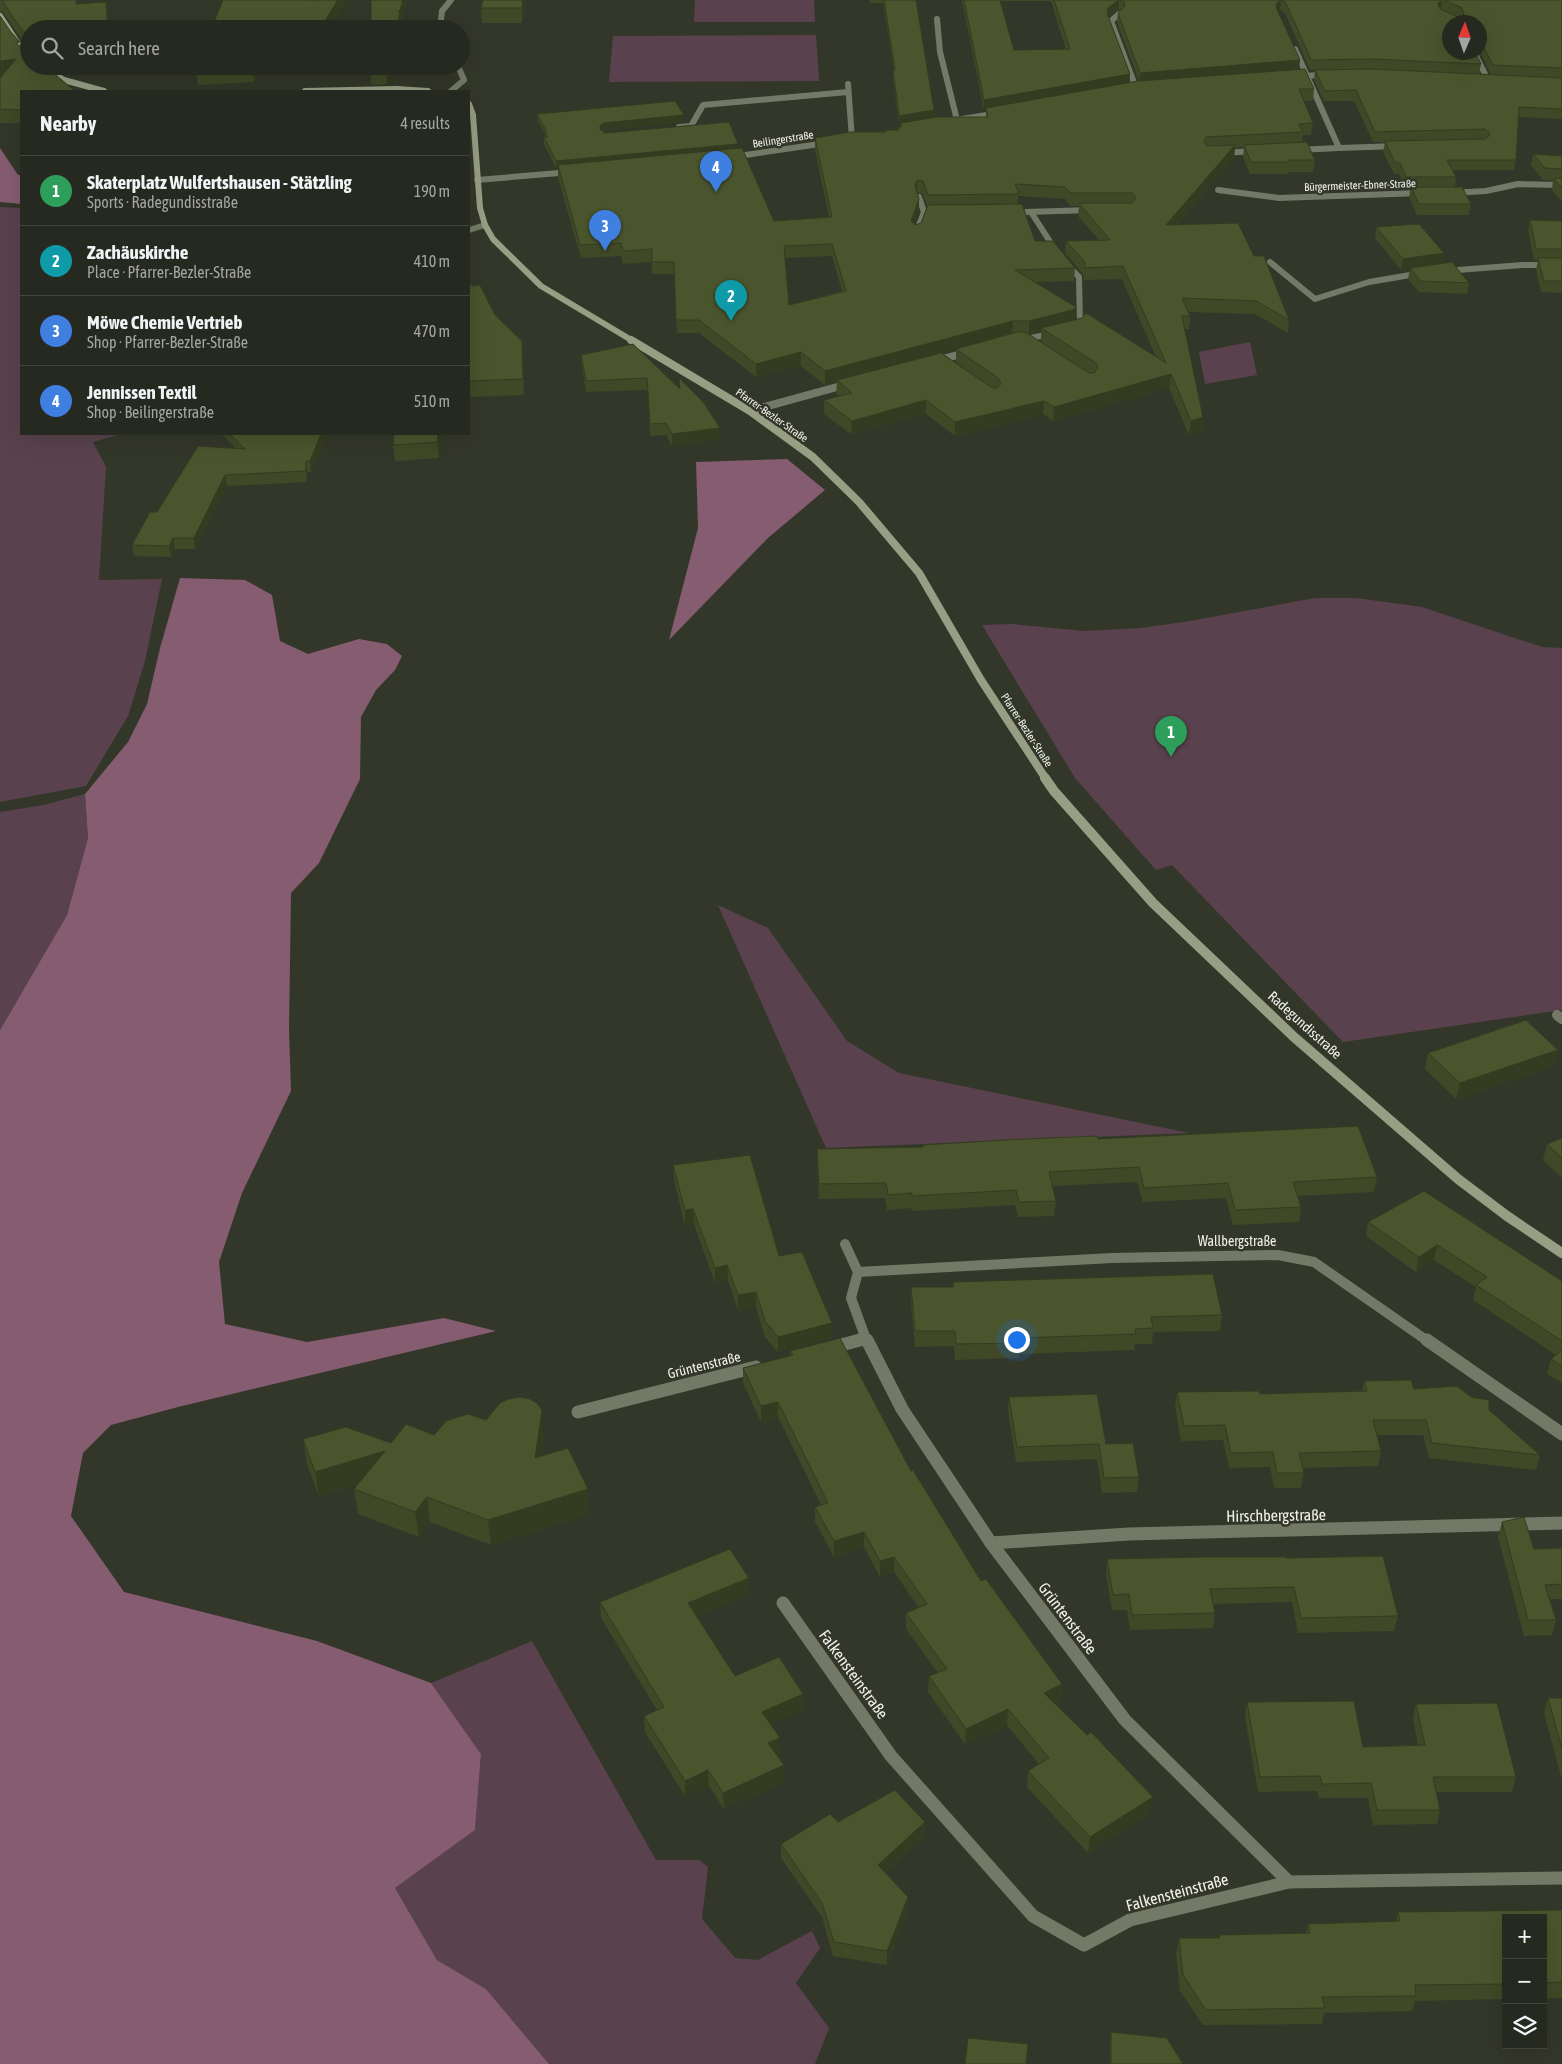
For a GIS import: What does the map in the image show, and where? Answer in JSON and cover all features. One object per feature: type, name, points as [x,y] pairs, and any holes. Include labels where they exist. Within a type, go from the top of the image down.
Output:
[{"type":"street","points":[[441,20],[442,11],[451,0]]},
{"type":"street","points":[[1119,14],[1111,21],[1136,88]]},
{"type":"street","points":[[0,16],[20,45]]},
{"type":"street","points":[[937,19],[940,52],[957,120]]},
{"type":"street","points":[[1291,42],[1339,148]]},
{"type":"street","points":[[1478,60],[1487,78]]},
{"type":"street","points":[[56,75],[64,80],[100,90]]},
{"type":"street","points":[[452,90],[464,80],[462,75]]},
{"type":"street","points":[[1287,76],[1334,75]]},
{"type":"street","points":[[1478,77],[1497,78]]},
{"type":"street","points":[[848,84],[852,139]]},
{"type":"street","points":[[1127,90],[1145,88]]},
{"type":"street","points":[[350,90],[412,90]]},
{"type":"street","points":[[672,128],[691,126],[703,105],[848,92]]},
{"type":"street","name":"Pfarrer-Bezler-Straße","points":[[470,107],[473,115],[480,208],[485,225],[493,240],[541,286],[750,411],[813,457],[859,502],[919,573],[981,680],[1054,791]]},
{"type":"street","points":[[947,122],[1006,111]]},
{"type":"street","points":[[843,140],[862,137]]},
{"type":"street","name":"Beilingerstraße","points":[[721,158],[833,142]]},
{"type":"street","points":[[1292,150],[1406,146]]},
{"type":"street","points":[[1218,153],[1264,151]]},
{"type":"street","points":[[478,180],[578,172]]},
{"type":"street","points":[[1441,193],[1486,190],[1518,184],[1562,185]]},
{"type":"street","name":"Bürgermeister-Ebner-Straße","points":[[1218,190],[1279,198],[1388,192],[1432,192]]},
{"type":"street","points":[[916,233],[924,212],[919,197]]},
{"type":"street","points":[[1022,212],[1103,210]]},
{"type":"street","points":[[924,212],[951,212]]},
{"type":"street","points":[[1014,340],[1027,340],[1080,326],[1079,277],[1051,245],[1031,212]]},
{"type":"street","points":[[470,230],[485,225]]},
{"type":"street","points":[[1270,262],[1315,299],[1369,282],[1429,272]]},
{"type":"street","points":[[1439,271],[1523,265],[1562,266]]},
{"type":"street","points":[[1027,340],[1035,345]]},
{"type":"street","points":[[927,363],[978,350]]},
{"type":"street","points":[[941,359],[949,365]]},
{"type":"street","points":[[750,411],[854,383]]},
{"type":"street","name":"Radegundisstraße","points":[[1054,791],[1153,903],[1294,1037],[1458,1179],[1507,1216],[1562,1253]]},
{"type":"street","points":[[845,1244],[858,1272]]},
{"type":"street","name":"Wallbergstraße","points":[[858,1272],[1112,1258],[1278,1255],[1314,1262],[1562,1434]]},
{"type":"street","name":"Grüntenstraße","points":[[858,1272],[851,1298],[866,1339],[902,1409],[991,1543],[1125,1720],[1289,1882]]},
{"type":"street","points":[[818,1351],[866,1339]]},
{"type":"street","name":"Grüntenstraße","points":[[578,1412],[770,1364]]},
{"type":"street","name":"Hirschbergstraße","points":[[991,1543],[1130,1534],[1562,1523]]},
{"type":"street","name":"Falkensteinstraße","points":[[783,1603],[810,1644],[898,1764],[1033,1916],[1084,1945],[1130,1920],[1289,1882],[1562,1878]]},
{"type":"shaded area","points":[[695,0],[814,0],[815,22],[694,22]]},
{"type":"shaded area","points":[[816,35],[819,81],[609,82],[613,36]]},
{"type":"shaded area","points":[[0,148],[18,175],[20,175],[20,204],[0,202]]},
{"type":"shaded area","points":[[0,207],[20,208],[20,435],[118,435],[93,442],[106,467],[99,580],[162,579],[145,661],[128,716],[86,786],[0,802]]},
{"type":"shaded area","points":[[1250,342],[1257,375],[1205,384],[1199,352]]},
{"type":"shaded area","points":[[787,459],[825,490],[768,538],[669,640],[698,528],[696,462]]},
{"type":"shaded area","points":[[180,578],[245,580],[272,595],[280,641],[308,654],[359,639],[387,644],[402,656],[395,670],[376,690],[361,717],[360,779],[319,863],[291,893],[289,1030],[291,1091],[242,1193],[219,1262],[225,1324],[307,1342],[444,1318],[496,1331],[178,1407],[111,1425],[83,1453],[71,1516],[124,1592],[317,1641],[431,1683],[481,1754],[475,1830],[395,1888],[437,1960],[486,1989],[549,2064],[0,2064],[0,1030],[67,915],[88,838],[85,794],[128,742],[147,704],[160,648]]},
{"type":"shaded area","points":[[1315,598],[1356,598],[1422,607],[1542,647],[1562,648],[1562,1010],[1343,1042],[1172,865],[1156,870],[1075,778],[982,625],[1012,624],[1084,631],[1140,628],[1184,622]]},
{"type":"shaded area","points":[[85,794],[88,838],[67,915],[0,1030],[0,812],[43,805]]},
{"type":"shaded area","points":[[718,905],[768,928],[847,1041],[899,1073],[1189,1133],[826,1148]]},
{"type":"shaded area","points":[[532,1641],[656,1860],[699,1860],[708,1867],[702,1919],[735,1958],[758,1960],[812,1931],[820,1948],[796,1983],[829,2028],[815,2064],[549,2064],[486,1989],[437,1960],[395,1888],[475,1830],[481,1754],[431,1683]]},
{"type":"building","points":[[2,0],[76,0],[76,4],[106,2],[107,20],[20,20],[19,26]]},
{"type":"building","points":[[223,0],[338,0],[326,20],[215,20]]},
{"type":"building","points":[[371,0],[403,0],[400,11],[398,11],[400,13],[398,20],[371,20]]},
{"type":"building","points":[[483,0],[523,0],[522,8],[481,8]]},
{"type":"building","points":[[884,0],[916,0],[934,110],[899,116],[893,70],[895,70]]},
{"type":"building","points":[[964,0],[1000,0],[1014,50],[1070,49],[1054,0],[1119,0],[1108,8],[1107,13],[1130,74],[984,100]]},
{"type":"building","points":[[1120,0],[1281,0],[1277,3],[1276,7],[1300,60],[1140,73],[1118,13],[1125,6],[1124,2]]},
{"type":"building","points":[[1281,0],[1442,0],[1438,3],[1440,9],[1454,15],[1442,15],[1442,60],[1479,60],[1481,64],[1373,59],[1311,60],[1286,3]]},
{"type":"building","points":[[1444,0],[1562,0],[1562,68],[1493,65],[1487,53],[1487,15],[1464,15],[1462,8]]},
{"type":"building","points":[[0,16],[20,42],[16,43],[20,46],[20,75],[56,75],[74,90],[20,90],[20,110],[0,109],[0,78],[16,59],[0,61]]},
{"type":"building","points":[[1305,69],[1314,89],[1299,89],[1313,123],[1299,124],[1303,132],[1206,137],[1204,142],[1207,146],[1235,145],[1166,225],[1238,223],[1254,256],[1264,256],[1289,320],[1256,301],[1182,298],[1190,316],[1182,316],[1203,417],[1191,421],[1171,374],[1054,407],[1044,401],[955,422],[926,400],[852,421],[824,400],[852,393],[837,380],[941,353],[991,387],[997,388],[1001,384],[998,378],[956,349],[1017,332],[1025,332],[1089,373],[1094,373],[1098,368],[1096,363],[1041,328],[1082,318],[1086,313],[1166,363],[1123,266],[1085,268],[1084,261],[1066,241],[1110,240],[1079,203],[1132,203],[1136,198],[1133,193],[1071,193],[1065,187],[1015,184],[1019,194],[928,195],[923,181],[917,180],[915,186],[919,199],[911,221],[915,225],[921,223],[928,205],[1022,204],[1035,241],[1053,241],[1075,268],[1015,270],[1076,307],[1076,309],[1029,321],[1013,321],[825,371],[801,352],[756,364],[699,320],[676,320],[674,262],[652,262],[652,249],[623,251],[621,243],[580,245],[558,165],[742,148],[774,221],[832,217],[815,138],[850,132],[899,130],[898,127],[901,127],[901,123],[936,117],[988,117],[986,108],[1138,81]],"holes":[[[832,244],[846,291],[789,305],[784,246]]]},
{"type":"building","points":[[1372,69],[1562,78],[1562,109],[1519,107],[1516,160],[1447,160],[1456,177],[1406,177],[1400,163],[1395,163],[1385,141],[1485,139],[1489,136],[1489,132],[1485,129],[1375,132],[1356,90],[1325,91],[1315,70]]},
{"type":"building","points":[[675,101],[684,115],[604,123],[600,126],[600,129],[605,133],[729,122],[738,144],[556,161],[544,137],[548,137],[545,132],[547,132],[537,114]]},
{"type":"building","points":[[1307,142],[1315,160],[1251,162],[1244,145]]},
{"type":"building","points":[[1533,154],[1562,156],[1562,169],[1545,168]]},
{"type":"building","points":[[1562,178],[1562,188],[1554,179]]},
{"type":"building","points":[[1411,187],[1462,187],[1471,204],[1419,204]]},
{"type":"building","points":[[1530,220],[1562,221],[1562,249],[1536,249]]},
{"type":"building","points":[[1419,224],[1444,253],[1403,259],[1376,227]]},
{"type":"building","points":[[1538,258],[1562,258],[1562,281],[1544,281]]},
{"type":"building","points":[[1452,262],[1469,283],[1421,281],[1410,268]]},
{"type":"building","points":[[470,282],[472,286],[480,285],[495,315],[522,341],[523,379],[470,381]]},
{"type":"building","points":[[633,344],[680,389],[679,378],[704,403],[720,428],[672,434],[666,423],[650,424],[647,378],[586,381],[581,355]]},
{"type":"building","points":[[231,435],[321,435],[310,461],[306,461],[306,471],[225,475],[194,538],[173,538],[169,546],[132,545],[150,512],[157,512],[198,446],[245,449]]},
{"type":"building","points":[[394,435],[438,435],[437,442],[393,445]]},
{"type":"building","points":[[1526,1020],[1558,1050],[1460,1083],[1428,1053]]},
{"type":"building","points":[[1358,1126],[1377,1177],[1293,1182],[1301,1207],[1235,1210],[1228,1183],[1144,1188],[1139,1167],[1049,1172],[1056,1201],[1019,1202],[1016,1190],[912,1196],[912,1193],[888,1195],[886,1183],[819,1184],[817,1149],[923,1147],[923,1145],[1003,1140],[1097,1136],[1098,1139]]},
{"type":"building","points":[[1562,1138],[1562,1158],[1547,1144]]},
{"type":"building","points":[[750,1155],[779,1256],[802,1252],[832,1323],[778,1337],[765,1321],[756,1292],[738,1295],[727,1265],[715,1268],[693,1209],[685,1210],[673,1165]]},
{"type":"building","points":[[1424,1191],[1562,1281],[1562,1341],[1476,1285],[1487,1277],[1437,1245],[1419,1257],[1368,1222]]},
{"type":"building","points":[[1213,1274],[1222,1315],[1151,1317],[1153,1328],[1135,1329],[1136,1334],[1019,1338],[1020,1343],[956,1344],[955,1331],[915,1331],[911,1287],[953,1287],[953,1282]]},
{"type":"building","points":[[840,1338],[911,1471],[913,1470],[981,1581],[986,1579],[1062,1684],[1044,1693],[1087,1735],[1091,1732],[1153,1797],[1090,1837],[1028,1771],[1049,1758],[1008,1709],[966,1729],[929,1676],[947,1669],[906,1613],[927,1604],[894,1557],[880,1561],[864,1532],[834,1541],[815,1507],[828,1503],[778,1402],[761,1406],[743,1368],[793,1355],[790,1351]]},
{"type":"building","points":[[1562,1350],[1562,1366],[1551,1359]]},
{"type":"building","points":[[1411,1380],[1414,1389],[1457,1386],[1471,1397],[1489,1400],[1489,1410],[1540,1455],[1432,1443],[1426,1420],[1373,1420],[1381,1451],[1299,1453],[1304,1473],[1277,1473],[1273,1452],[1231,1453],[1225,1425],[1184,1426],[1177,1392],[1259,1391],[1260,1394],[1367,1391],[1364,1381]]},
{"type":"building","points":[[1097,1394],[1106,1444],[1133,1443],[1139,1477],[1104,1478],[1099,1444],[1017,1447],[1009,1397]]},
{"type":"building","points":[[520,1397],[530,1399],[538,1404],[542,1411],[535,1458],[568,1448],[588,1489],[488,1520],[427,1497],[415,1512],[354,1489],[385,1451],[315,1472],[303,1439],[346,1427],[391,1443],[406,1424],[434,1435],[446,1421],[468,1414],[486,1420],[500,1403]]},
{"type":"building","points":[[1524,1517],[1534,1549],[1562,1548],[1562,1584],[1545,1585],[1556,1620],[1528,1620],[1502,1522]]},
{"type":"building","points":[[730,1549],[749,1578],[688,1603],[735,1676],[779,1657],[803,1694],[762,1712],[780,1738],[768,1743],[784,1765],[723,1793],[708,1770],[685,1781],[644,1716],[664,1707],[600,1602]]},
{"type":"building","points":[[1383,1556],[1398,1616],[1301,1618],[1294,1587],[1210,1589],[1215,1613],[1132,1615],[1129,1594],[1113,1595],[1107,1559],[1286,1558]]},
{"type":"building","points":[[1548,1698],[1562,1698],[1562,1749]]},
{"type":"building","points":[[1354,1701],[1363,1747],[1425,1745],[1416,1704],[1497,1703],[1516,1777],[1433,1777],[1440,1810],[1377,1810],[1371,1783],[1322,1784],[1320,1776],[1260,1777],[1247,1702]]},
{"type":"building","points":[[895,1790],[925,1822],[878,1865],[908,1897],[887,1951],[834,1942],[822,1903],[781,1844],[830,1814],[838,1822]]},
{"type":"building","points":[[1562,1910],[1562,1982],[1547,1983],[1547,1914],[1502,1914],[1502,1984],[1415,1985],[1416,1996],[1322,1997],[1325,2008],[1206,2010],[1183,1975],[1179,1938],[1219,1938],[1220,1935],[1310,1933],[1308,1924],[1400,1921],[1398,1912]]},
{"type":"building","points":[[1111,2032],[1167,2038],[1183,2064],[1111,2064]]},
{"type":"building","points":[[968,2038],[1028,2044],[1026,2064],[965,2064]]},
{"type":"place","name":"Jennissen Textil","points":[[716,192]]},
{"type":"place","name":"Möwe Chemie Vertrieb","points":[[605,251]]},
{"type":"place","name":"Zachäuskirche","points":[[731,321]]},
{"type":"place","name":"Skaterplatz Wulfertshausen - Stätzling","points":[[1171,757]]}]
